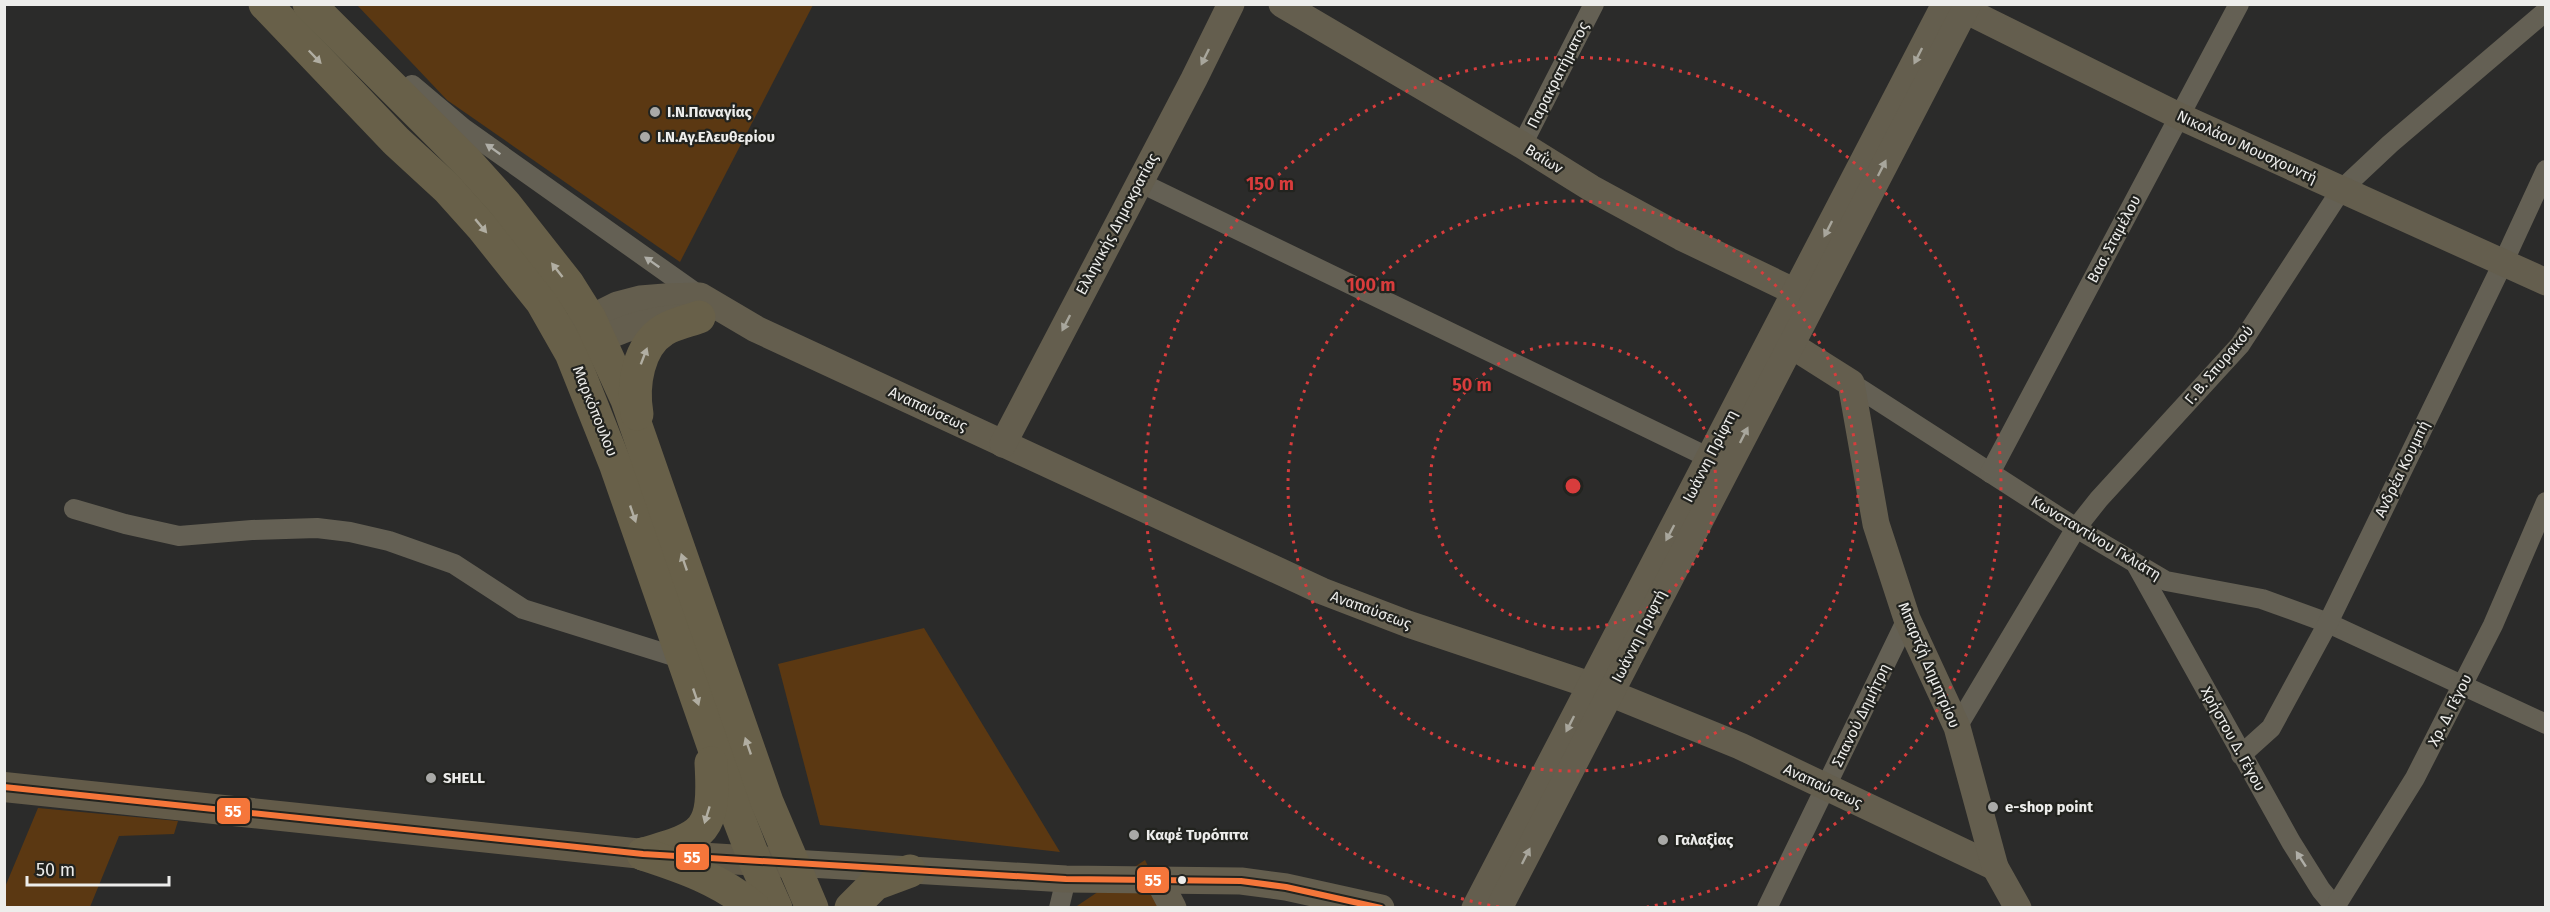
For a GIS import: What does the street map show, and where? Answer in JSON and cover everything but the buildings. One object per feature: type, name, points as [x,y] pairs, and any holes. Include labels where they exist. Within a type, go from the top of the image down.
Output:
[{"type":"highway","name":"Μαρκόπουλου","points":[[265,4],[396,141],[447,188],[482,227],[542,302],[580,336],[627,400],[767,802],[812,908]]},
{"type":"highway","name":"Μαρκόπουλου","points":[[309,4],[470,165],[505,204],[568,284],[616,466],[755,861],[776,908]]},
{"type":"highway","points":[[646,454],[636,410],[637,374],[644,351],[652,340],[700,307]]},
{"type":"highway","points":[[643,854],[684,842],[699,833],[706,822],[712,793],[710,736]]},
{"type":"highway","points":[[643,854],[689,869],[735,892],[754,908]]},
{"type":"highway","points":[[851,908],[875,884],[910,870]]},
{"type":"main road","name":"Ελληνικής Δημοκρατίας","points":[[1003,444],[1231,4]]},
{"type":"main road","name":"Βαΐων","points":[[1281,4],[1591,188],[1681,237],[1804,297]]},
{"type":"main road","name":"Νικολάου Μουσχουντή","points":[[1957,6],[2180,116],[2546,282]]},
{"type":"main road","name":"Ιωάννη Πρίφτη","points":[[1475,908],[1600,689],[1957,6]]},
{"type":"main road","name":"Αναπαύσεως","points":[[580,336],[617,305],[640,299],[700,307],[756,329],[1322,591],[1600,689],[1740,746],[1995,867]]},
{"type":"main road","name":"Κωνσταντίνου Γκλιάτη","points":[[1782,339],[1851,383]]},
{"type":"main road","name":"Μπαρτζή Δημητρίου","points":[[1851,383],[1876,524],[1907,619],[1957,727],[1995,867],[2018,908]]},
{"type":"main road","name":"Ιωάννη Πρίφτη","points":[[1669,580],[1718,462]]},
{"type":"main road","name":"Ιωάννη Πριφτή","points":[[1600,689],[1669,580]]},
{"type":"main road","name":"Ιωάννη Πρίφτη","points":[[1499,908],[1600,689]]},
{"type":"main road","points":[[4,787],[643,854],[1066,879],[1241,881],[1286,887],[1381,908]]},
{"type":"main road","points":[[1159,881],[1173,908]]},
{"type":"street","points":[[332,4],[405,79],[463,128],[700,307]]},
{"type":"street","name":"Παρακρατήματος","points":[[1522,145],[1594,4]]},
{"type":"street","name":"Βασ. Σταμέλου","points":[[1990,473],[2239,4]]},
{"type":"street","name":"Γ. Β. Σπυρακού","points":[[1957,727],[2076,528],[2099,499],[2240,345],[2342,190],[2390,144],[2546,11]]},
{"type":"street","name":"Ανδρέα Κουμπή","points":[[2241,755],[2271,728],[2328,623],[2546,170]]},
{"type":"street","points":[[1139,182],[1718,462]]},
{"type":"street","name":"Κωνσταντίνου Γκλιάτη","points":[[1851,383],[2137,566],[2176,584],[2262,599],[2328,623],[2464,684],[2546,724]]},
{"type":"street","name":"Χρ. Δ. Γέγου","points":[[2335,907],[2415,778],[2464,684],[2493,625],[2546,502]]},
{"type":"street","points":[[74,509],[125,524],[179,536],[317,528],[380,539],[419,550],[454,564],[523,609],[683,659]]},
{"type":"street","name":"Χρήστου Δ. Γέγου","points":[[2137,566],[2291,842],[2335,907]]},
{"type":"street","name":"Σπανού Δημήτρη","points":[[1767,908],[1907,619]]},
{"type":"street","points":[[1059,908],[1066,879]]},
{"type":"shaded area","points":[[357,5],[813,5],[680,262],[447,100]]},
{"type":"shaded area","points":[[924,628],[1060,852],[820,825],[778,664]]},
{"type":"shaded area","points":[[38,808],[178,821],[174,834],[119,836],[90,907],[5,907],[5,887]]},
{"type":"shaded area","points":[[1145,860],[1168,907],[1074,908]]},
{"type":"transit line","name":"55","points":[[4,787],[643,854],[1066,879],[1241,881],[1286,887],[1381,908]]},
{"type":"place","name":"Ι.Ν.Παναγίας","points":[[655,112]]},
{"type":"place","name":"Ι.Ν.Αγ.Ελευθερίου","points":[[645,137]]},
{"type":"place","name":"SHELL","points":[[431,778]]},
{"type":"place","name":"e-shop point","points":[[1993,807]]},
{"type":"place","name":"Καφέ Τυρóπιτα","points":[[1134,835]]},
{"type":"place","name":"Γαλαξίας","points":[[1663,840]]}]
